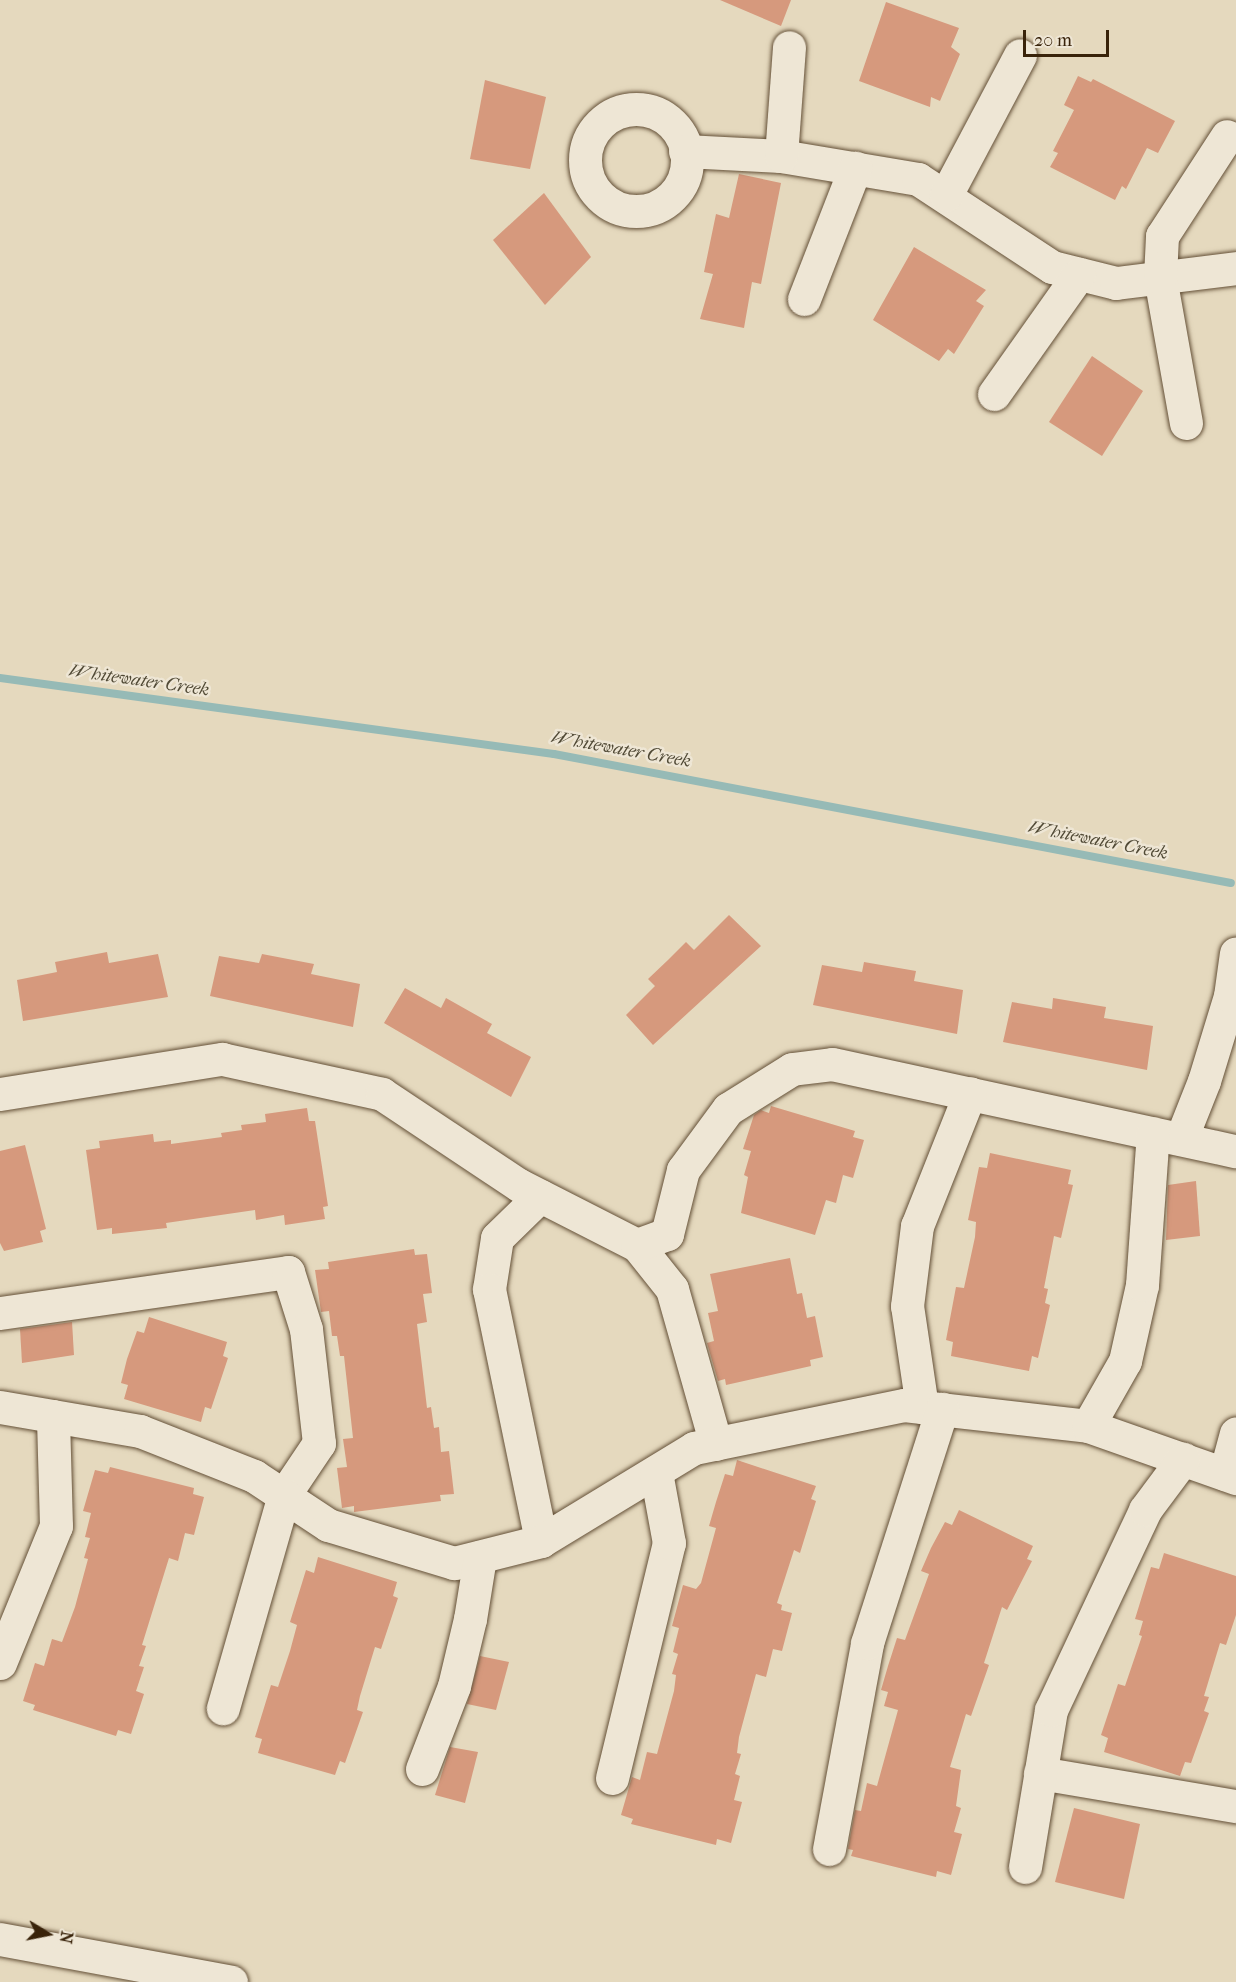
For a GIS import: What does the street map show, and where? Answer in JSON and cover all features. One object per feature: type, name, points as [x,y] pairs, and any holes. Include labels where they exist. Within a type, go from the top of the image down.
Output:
[{"type":"street","points":[[782,156],[789,47]]},
{"type":"street","points":[[946,195],[1020,55]]},
{"type":"street","points":[[1186,423],[1160,277],[1162,236],[1227,136]]},
{"type":"street","points":[[685,151],[782,156],[918,179],[946,195],[1052,267],[1116,283],[1236,268]]},
{"type":"street","points":[[804,299],[855,168]]},
{"type":"street","points":[[994,394],[1079,274]]},
{"type":"street","points":[[1088,1426],[1125,1361],[1142,1285],[1167,1136],[1204,1081],[1230,996],[1236,953]]},
{"type":"street","points":[[0,1094],[222,1059],[382,1094],[540,1196],[637,1245],[672,1289],[716,1444]]},
{"type":"street","points":[[637,1245],[667,1234],[683,1170],[728,1109],[792,1070],[832,1064],[1236,1151]]},
{"type":"street","points":[[829,1849],[867,1643],[932,1408],[907,1306],[917,1226],[970,1093]]},
{"type":"street","points":[[540,1196],[497,1238],[489,1289],[541,1541]]},
{"type":"street","points":[[0,1313],[288,1272],[306,1329],[319,1443],[284,1495],[223,1708]]},
{"type":"street","points":[[0,1407],[140,1431],[254,1476],[328,1525],[454,1563],[541,1541],[694,1448],[904,1405],[1088,1426],[1230,1476],[1236,1434]]},
{"type":"street","points":[[0,1663],[56,1526],[53,1416]]},
{"type":"street","points":[[1025,1867],[1051,1710],[1145,1510],[1183,1459]]},
{"type":"street","points":[[612,1778],[669,1543],[656,1472]]},
{"type":"street","points":[[422,1769],[454,1686],[480,1557]]},
{"type":"street","points":[[1040,1773],[1236,1806]]},
{"type":"street","points":[[0,1939],[231,1982]]},
{"type":"building","points":[[720,0],[791,0],[781,26]]},
{"type":"building","points":[[886,2],[959,28],[951,47],[960,54],[940,101],[931,97],[930,107],[859,81]]},
{"type":"building","points":[[1078,76],[1091,82],[1093,79],[1175,121],[1158,153],[1147,148],[1126,189],[1122,186],[1115,200],[1050,167],[1058,153],[1053,151],[1074,110],[1064,105]]},
{"type":"building","points":[[485,80],[546,97],[530,169],[470,159]]},
{"type":"building","points":[[739,174],[781,183],[761,284],[752,282],[744,328],[700,319],[713,274],[704,272],[716,214],[729,218]]},
{"type":"building","points":[[544,193],[591,257],[545,305],[493,240]]},
{"type":"building","points":[[914,247],[986,290],[976,301],[984,306],[954,354],[948,349],[939,361],[873,320]]},
{"type":"building","points":[[1092,356],[1143,391],[1102,456],[1049,422]]},
{"type":"building","points":[[729,915],[761,946],[653,1045],[626,1015],[655,986],[648,979],[686,942],[694,950]]},
{"type":"building","points":[[107,952],[109,963],[158,954],[168,997],[23,1021],[17,980],[57,972],[55,962]]},
{"type":"building","points":[[262,954],[314,964],[311,974],[360,984],[353,1027],[210,996],[219,956],[259,963]]},
{"type":"building","points":[[864,962],[916,971],[914,981],[963,990],[957,1034],[813,1005],[822,965],[862,972]]},
{"type":"building","points":[[405,988],[441,1008],[446,998],[492,1024],[487,1033],[531,1057],[511,1097],[384,1023]]},
{"type":"building","points":[[1053,998],[1106,1007],[1104,1018],[1153,1026],[1147,1070],[1003,1042],[1012,1002],[1052,1009]]},
{"type":"building","points":[[771,1106],[855,1131],[853,1137],[864,1140],[853,1178],[843,1175],[836,1203],[826,1200],[815,1235],[741,1213],[748,1177],[744,1175],[751,1151],[743,1149],[754,1115],[761,1110],[769,1113]]},
{"type":"building","points":[[307,1108],[309,1121],[315,1121],[328,1206],[323,1207],[325,1219],[285,1225],[284,1215],[256,1220],[255,1210],[166,1223],[167,1228],[112,1234],[112,1228],[97,1230],[86,1150],[100,1148],[99,1141],[153,1134],[154,1142],[171,1140],[171,1144],[222,1137],[221,1133],[242,1130],[241,1125],[266,1122],[265,1114]]},
{"type":"building","points":[[25,1145],[46,1229],[40,1231],[43,1242],[4,1251],[0,1243],[0,1151]]},
{"type":"building","points":[[990,1153],[1071,1170],[1068,1184],[1073,1185],[1061,1238],[1054,1236],[1044,1288],[1048,1289],[1045,1303],[1050,1305],[1038,1358],[1032,1356],[1029,1371],[951,1356],[953,1342],[946,1340],[956,1287],[964,1288],[975,1237],[976,1222],[968,1220],[979,1167],[987,1168]]},
{"type":"building","points":[[1196,1181],[1200,1236],[1166,1240],[1168,1185]]},
{"type":"building","points":[[414,1249],[415,1255],[427,1254],[432,1293],[423,1294],[427,1322],[417,1324],[427,1408],[431,1407],[434,1428],[439,1427],[441,1452],[449,1451],[454,1494],[440,1495],[441,1501],[354,1512],[354,1506],[342,1508],[337,1468],[347,1467],[343,1439],[353,1438],[344,1356],[340,1356],[337,1336],[332,1336],[329,1311],[321,1312],[315,1270],[329,1269],[328,1262]]},
{"type":"building","points":[[790,1258],[797,1294],[802,1293],[807,1318],[815,1316],[823,1357],[810,1360],[811,1366],[726,1385],[725,1379],[718,1381],[707,1343],[714,1341],[708,1313],[718,1311],[710,1274]]},
{"type":"building","points":[[149,1317],[227,1342],[223,1356],[228,1358],[211,1409],[205,1407],[201,1422],[124,1399],[128,1385],[121,1383],[127,1359],[137,1331],[144,1333]]},
{"type":"building","points":[[72,1322],[74,1355],[22,1363],[20,1329]]},
{"type":"building","points":[[737,1460],[816,1486],[811,1499],[816,1501],[800,1553],[794,1550],[777,1603],[782,1605],[781,1610],[792,1613],[782,1651],[773,1649],[766,1677],[756,1674],[739,1737],[737,1753],[741,1754],[735,1774],[740,1776],[734,1800],[742,1802],[731,1843],[717,1839],[716,1845],[631,1824],[633,1819],[621,1815],[632,1777],[640,1780],[647,1752],[657,1754],[674,1691],[676,1675],[672,1674],[678,1654],[673,1652],[679,1628],[672,1626],[683,1585],[696,1589],[701,1583],[716,1528],[709,1526],[716,1502],[725,1474],[733,1476]]},
{"type":"building","points":[[110,1467],[194,1488],[193,1494],[204,1497],[194,1535],[185,1533],[178,1561],[169,1558],[142,1645],[146,1646],[139,1666],[144,1667],[136,1691],[144,1694],[131,1734],[118,1730],[116,1736],[33,1710],[35,1705],[23,1701],[35,1663],[44,1666],[52,1639],[62,1642],[75,1607],[88,1559],[84,1558],[90,1538],[85,1537],[91,1513],[83,1511],[95,1470],[108,1473]]},
{"type":"building","points":[[959,1510],[1033,1546],[1027,1559],[1032,1561],[1007,1610],[1002,1607],[984,1663],[989,1665],[971,1716],[966,1714],[950,1767],[961,1770],[956,1806],[961,1808],[954,1832],[962,1834],[951,1875],[937,1871],[936,1877],[851,1856],[853,1850],[848,1849],[855,1810],[861,1811],[867,1783],[877,1786],[898,1710],[884,1706],[888,1692],[881,1690],[897,1638],[905,1640],[929,1574],[921,1571],[931,1548],[945,1522],[952,1525]]},
{"type":"building","points":[[1164,1553],[1236,1576],[1236,1615],[1226,1645],[1220,1643],[1204,1696],[1209,1697],[1204,1711],[1209,1713],[1191,1763],[1185,1762],[1180,1776],[1104,1752],[1108,1738],[1101,1735],[1118,1684],[1125,1686],[1142,1636],[1139,1635],[1143,1621],[1135,1619],[1151,1567],[1159,1569]]},
{"type":"building","points":[[318,1557],[397,1582],[393,1596],[398,1598],[381,1649],[375,1647],[360,1696],[357,1710],[363,1712],[345,1763],[340,1761],[335,1775],[258,1753],[262,1739],[255,1737],[271,1685],[278,1687],[290,1651],[297,1625],[290,1622],[306,1570],[314,1573]]},
{"type":"building","points":[[480,1656],[509,1662],[496,1710],[467,1704]]},
{"type":"building","points":[[450,1747],[478,1752],[465,1803],[435,1795]]},
{"type":"building","points":[[1074,1808],[1140,1824],[1124,1899],[1055,1882]]},
{"type":"waterway","name":"Whitewater Creek","points":[[0,678],[554,754],[1231,883]]}]
